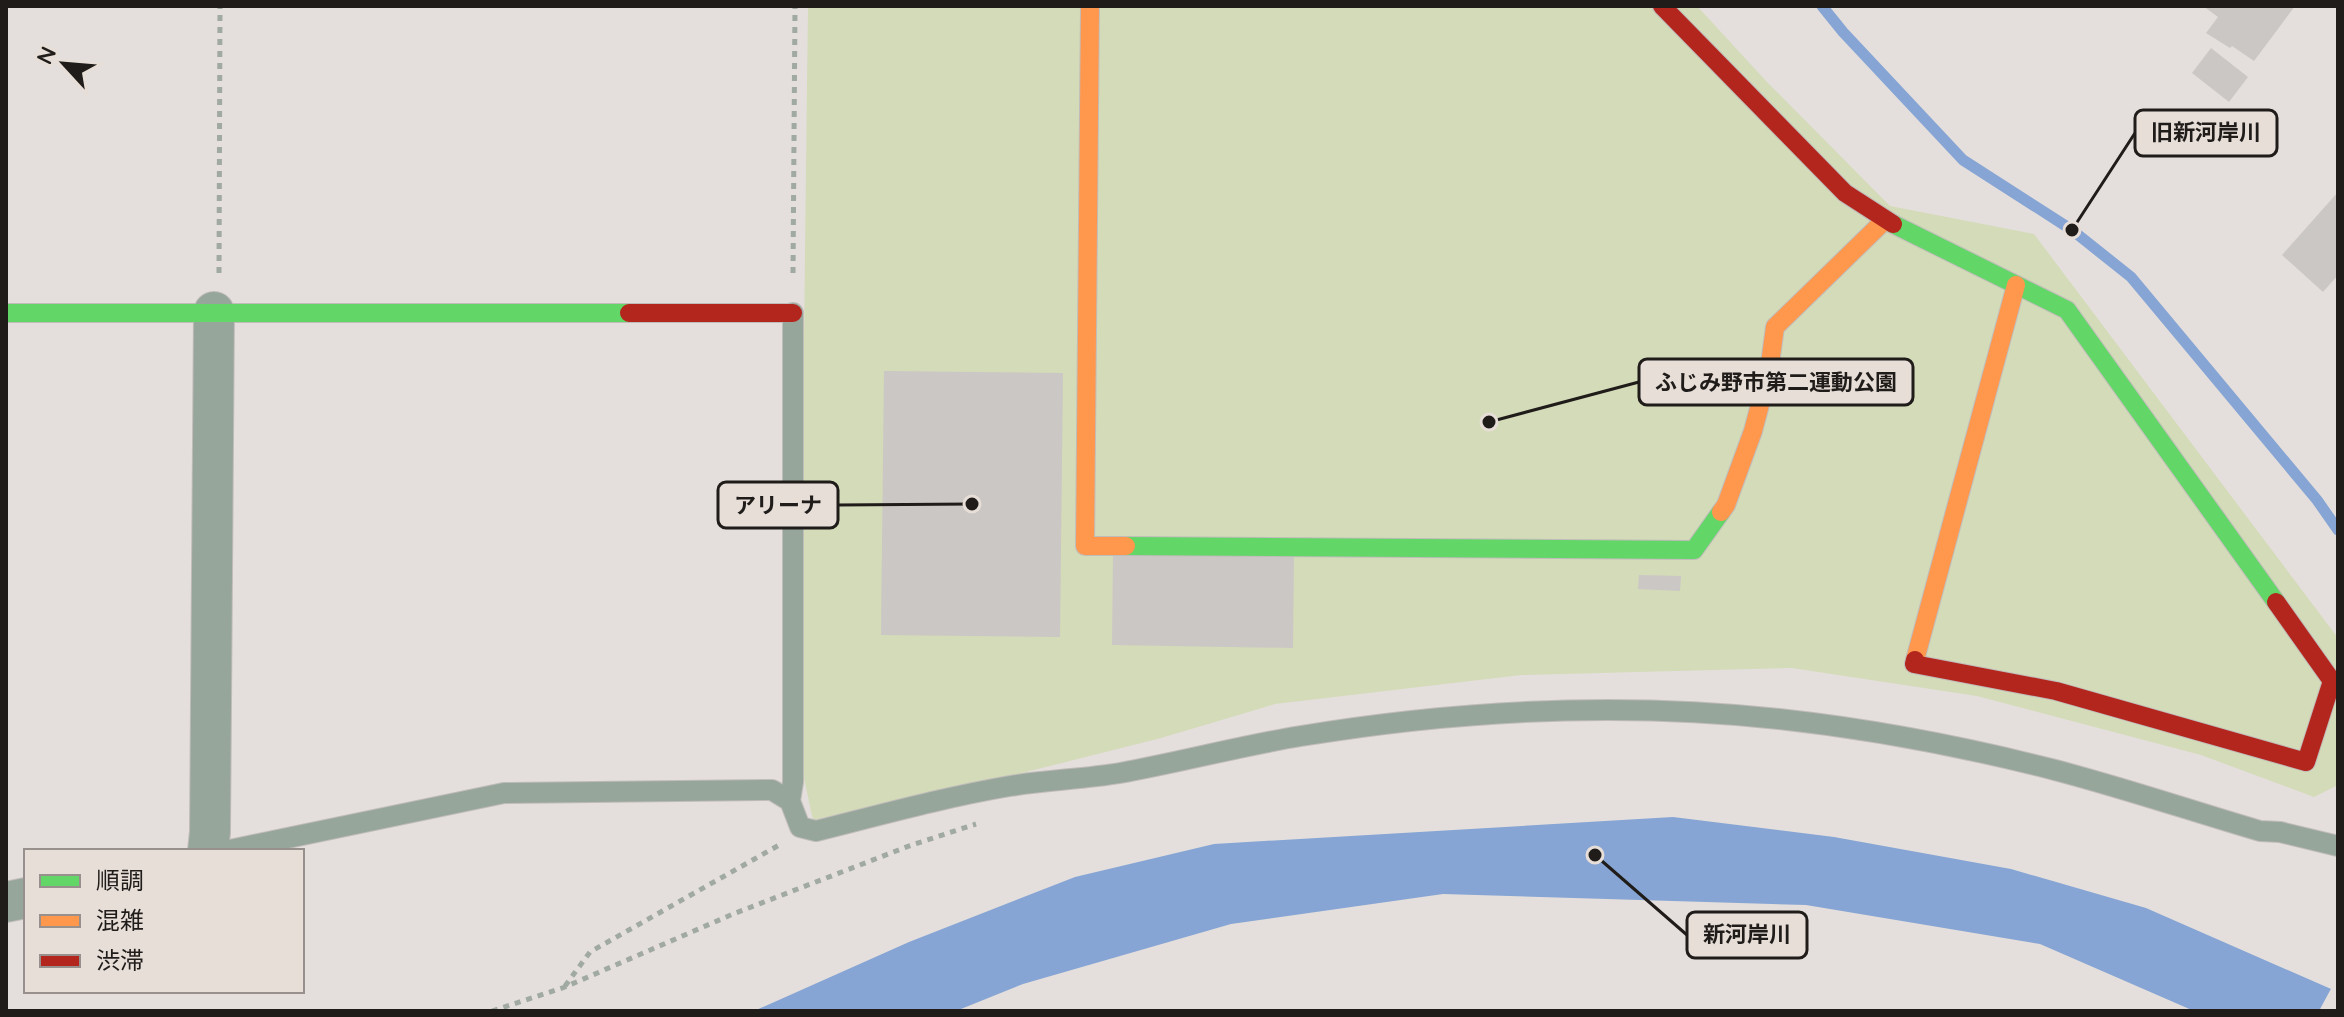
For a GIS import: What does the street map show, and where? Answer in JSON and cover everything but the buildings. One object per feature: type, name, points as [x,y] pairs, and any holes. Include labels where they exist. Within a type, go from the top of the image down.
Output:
[{"type":"street","points":[[1090,6],[1085,546],[1694,550],[1726,505],[1753,431],[1769,371],[1775,327],[1885,220]]},
{"type":"street","points":[[1662,6],[1845,193],[1885,220],[2067,310],[2332,681],[2306,762],[2056,691],[1914,664],[2016,285]]},
{"type":"street","points":[[208,849],[215,312]]},
{"type":"street","points":[[6,313],[793,313]]},
{"type":"lane","points":[[793,313],[793,782],[790,801],[800,827],[806,830],[816,831],[1010,786],[1119,773],[1300,736],[1477,714],[1625,710],[1783,719],[1881,734],[2057,771],[2260,831],[2280,832],[2338,846]]},
{"type":"lane","points":[[235,849],[504,793],[772,790],[790,801]]},
{"type":"path","points":[[215,312],[220,244],[220,6]]},
{"type":"path","points":[[793,313],[795,6]]},
{"type":"path","points":[[492,1011],[565,987],[733,914],[909,846],[981,822]]},
{"type":"path","points":[[565,987],[590,952],[806,830]]},
{"type":"green space","points":[[808,6],[1697,6],[1767,82],[1890,206],[2034,234],[2338,638],[2338,785],[2314,797],[2201,755],[1977,696],[1792,668],[1521,675],[1275,704],[1161,738],[1018,774],[813,820],[799,755]]},
{"type":"water","points":[[1673,817],[1834,837],[2011,869],[2146,908],[2338,992],[2338,1011],[2194,1011],[2040,944],[1806,905],[1443,894],[1231,924],[1023,984],[956,1011],[754,1011],[909,942],[1075,877],[1214,844]]},
{"type":"pier","points":[[2333,985],[2338,988],[2338,1011],[2319,1011]]},
{"type":"waterway","points":[[1822,6],[1963,160],[2072,230],[2131,277],[2317,500],[2338,530]]},
{"type":"traffic: fast","points":[[1893,224],[2067,310],[2276,602]]},
{"type":"traffic: fast","points":[[6,313],[629,313]]},
{"type":"traffic: fast","points":[[1126,546],[1694,550],[1721,512]]},
{"type":"traffic: slow","points":[[1090,6],[1085,546],[1126,546]]},
{"type":"traffic: slow","points":[[1721,512],[1753,431],[1769,371],[1775,327],[1885,220]]},
{"type":"traffic: slow","points":[[1915,660],[2016,285]]},
{"type":"traffic: jam","points":[[1662,6],[1845,193],[1893,224]]},
{"type":"traffic: jam","points":[[629,313],[793,313]]},
{"type":"traffic: jam","points":[[1915,660],[1914,664],[2056,691],[2306,762],[2332,681],[2276,602]]},
{"type":"place","name":"旧新河岸川","points":[[2072,230]]},
{"type":"place","name":"ふじみ野市第二運動公園","points":[[1489,422]]},
{"type":"place","name":"アリーナ","points":[[972,504]]},
{"type":"place","name":"新河岸川","points":[[1595,855]]}]
